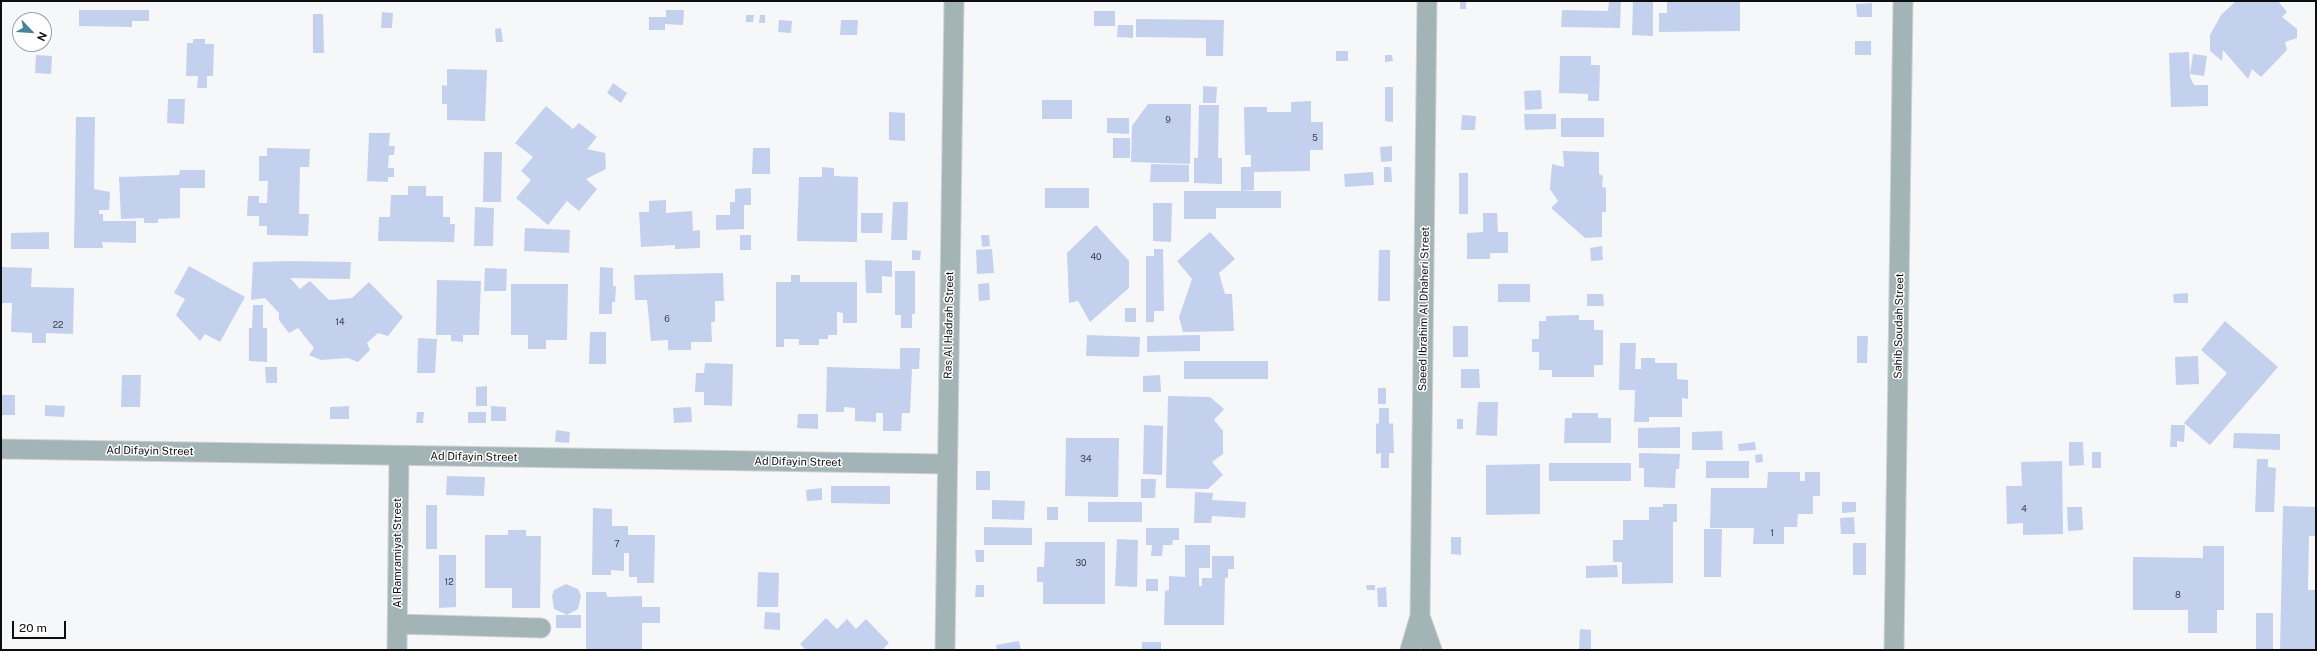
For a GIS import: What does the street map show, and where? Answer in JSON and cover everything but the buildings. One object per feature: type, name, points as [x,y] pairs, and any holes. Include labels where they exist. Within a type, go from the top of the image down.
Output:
[{"type":"street","name":"Ras Al Hadrah Street","points":[[945,650],[954,1]]},
{"type":"street","name":"Saeed Ibrahim Al Dhaheri Street","points":[[1410,650],[1420,616],[1427,1]]},
{"type":"street","name":"Sahib Soudah Street","points":[[1894,650],[1903,1]]},
{"type":"street","name":"Ad Difayin Street","points":[[1,449],[947,464]]},
{"type":"street","name":"Al Ramramiyat Street","points":[[397,650],[399,456]]},
{"type":"street","name":"Saeed Ibrahim Al Dhaheri Street","points":[[1420,616],[1432,650]]},
{"type":"street","points":[[398,624],[541,628]]}]
